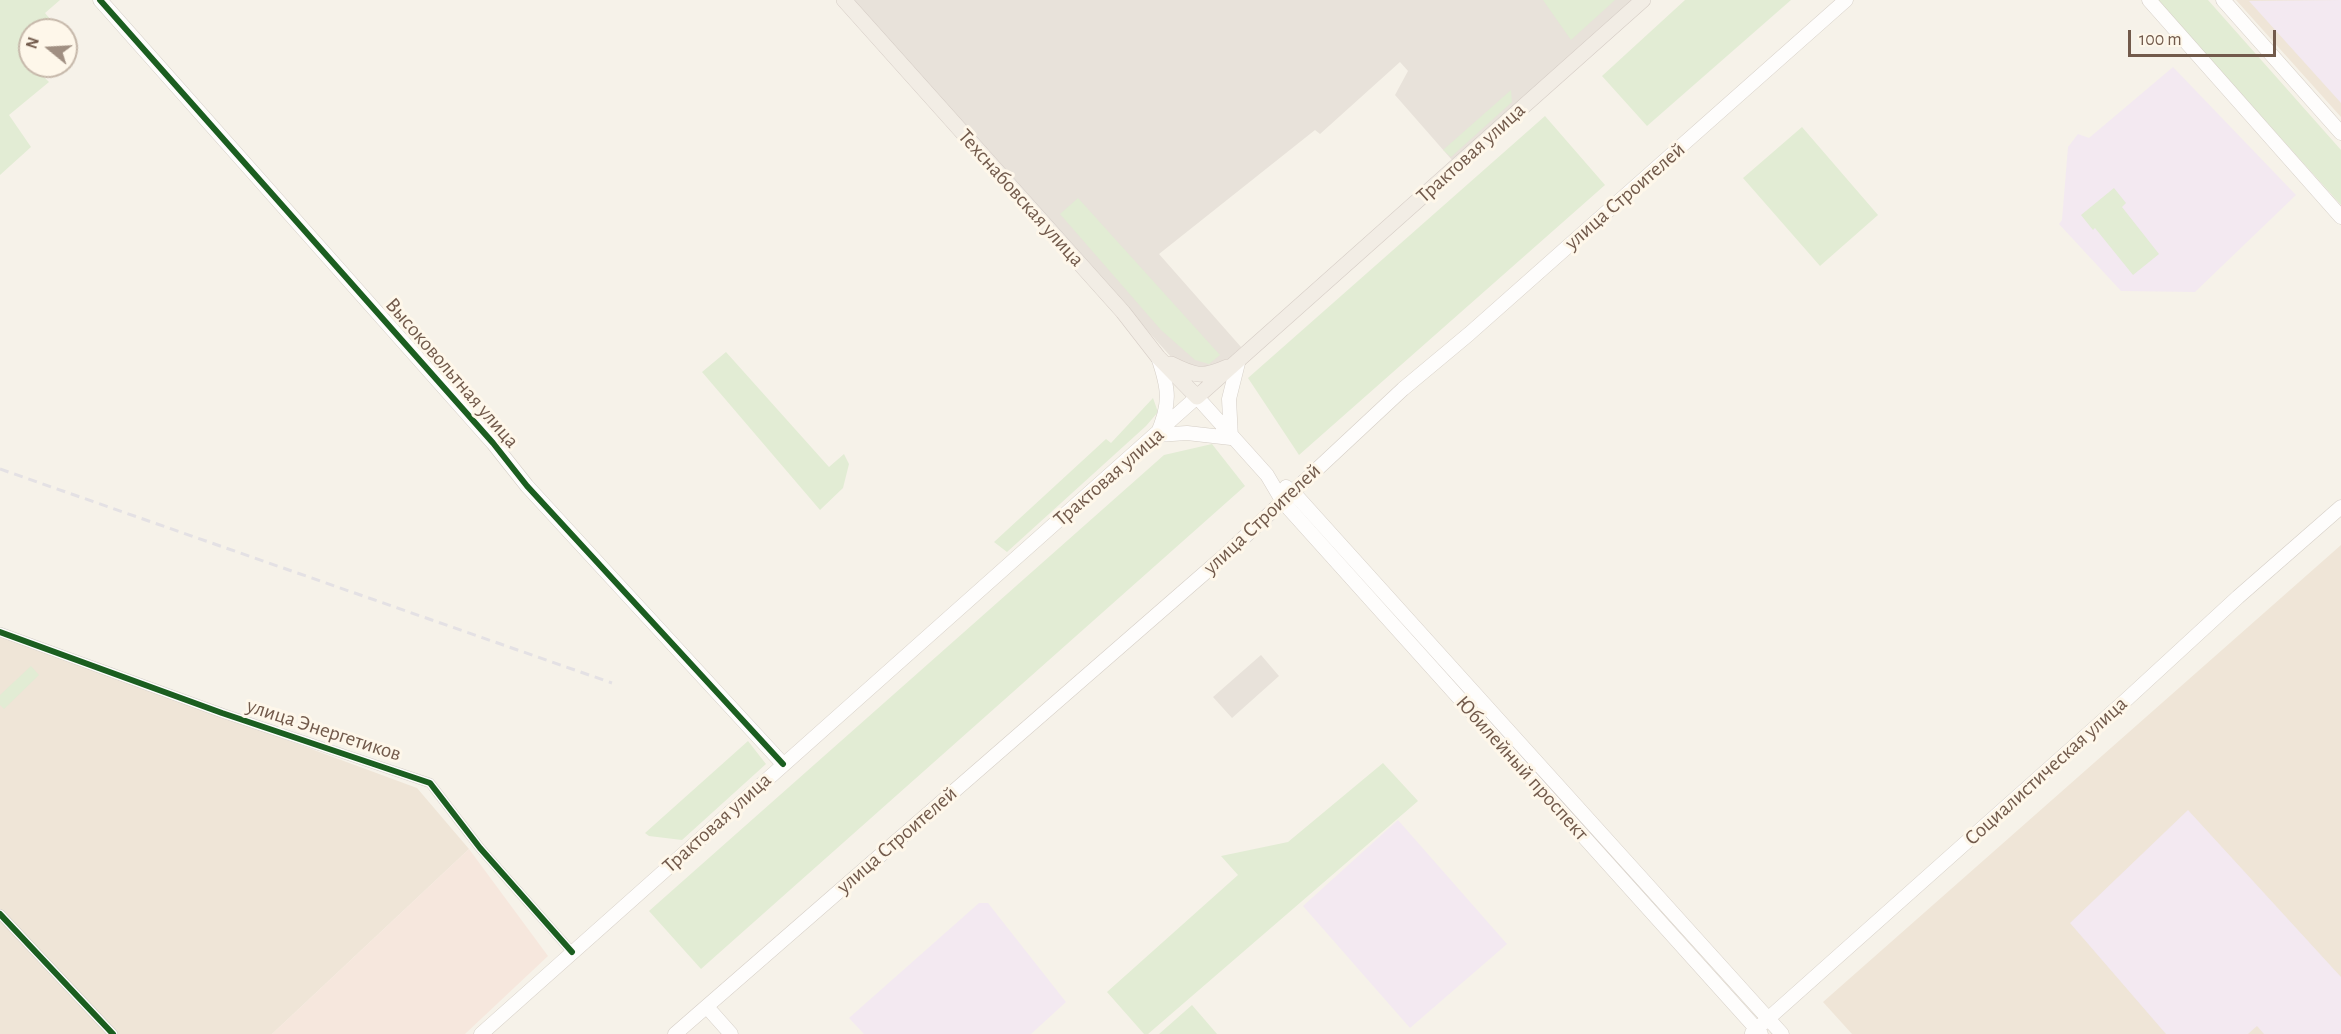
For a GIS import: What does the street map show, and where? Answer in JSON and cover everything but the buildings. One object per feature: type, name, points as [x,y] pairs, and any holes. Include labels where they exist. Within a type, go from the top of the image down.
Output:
[{"type":"main road","name":"Высоковольтная улица","points":[[100,0],[493,443],[527,486],[783,764]]},
{"type":"main road","name":"Техснабовская улица","points":[[844,0],[1123,312],[1158,357],[1197,397]]},
{"type":"main road","name":"Трактовая улица","points":[[481,1034],[1238,363],[1643,0]]},
{"type":"main road","name":"улица Строителей","points":[[675,1034],[997,751],[1214,565],[1403,389],[1469,334],[1846,0]]},
{"type":"main road","points":[[2149,0],[2341,217]]},
{"type":"main road","points":[[2223,0],[2341,133]]},
{"type":"main road","points":[[1158,357],[1198,376],[1211,374],[1238,363]]},
{"type":"main road","points":[[1158,357],[1166,380],[1168,398],[1165,415],[1156,435],[1187,433],[1231,438]]},
{"type":"main road","points":[[1231,438],[1229,399],[1238,363]]},
{"type":"main road","points":[[1197,397],[1231,438],[1268,476],[1293,492],[1782,1034]]},
{"type":"main road","name":"Юбилейный проспект","points":[[1268,476],[1283,502],[1756,1032]]},
{"type":"main road","name":"Социалистическая улица","points":[[1756,1032],[1768,1018],[2341,507]]},
{"type":"main road","points":[[707,1007],[731,1034]]},
{"type":"street","name":"улица Энергетиков","points":[[0,632],[222,713],[430,783],[480,848],[572,952]]},
{"type":"street","points":[[0,914],[113,1034]]},
{"type":"shaded area","points":[[852,0],[1634,0],[1452,160],[1395,95],[1408,71],[1400,62],[1320,134],[1315,130],[1159,254],[1241,347],[1221,366],[1205,372],[1172,358]]},
{"type":"shaded area","points":[[2236,0],[2341,0],[2341,117]]},
{"type":"shaded area","points":[[2341,0],[2341,103],[2249,1]]},
{"type":"shaded area","points":[[2173,67],[2296,195],[2195,292],[2121,291],[2059,224],[2062,220],[2068,147],[2078,134],[2089,138]]},
{"type":"shaded area","points":[[2341,545],[2341,1034],[1852,1034],[1823,1002]]},
{"type":"shaded area","points":[[0,634],[417,788],[469,849],[272,1034],[0,1034]]},
{"type":"shaded area","points":[[1261,655],[1279,676],[1232,718],[1213,697]]},
{"type":"shaded area","points":[[2188,810],[2341,977],[2341,1034],[2264,1034],[2257,1026],[2248,1034],[2166,1034],[2070,923]]},
{"type":"shaded area","points":[[1398,820],[1507,944],[1410,1028],[1303,906]]},
{"type":"shaded area","points":[[469,849],[548,956],[465,1034],[272,1034]]},
{"type":"shaded area","points":[[979,903],[988,903],[1066,1002],[1031,1034],[864,1034],[849,1018]]},
{"type":"green space","points":[[0,0],[60,0],[45,13],[49,18],[18,18],[18,78],[45,78],[49,82],[9,115],[31,147],[0,175]]},
{"type":"green space","points":[[1543,0],[1615,0],[1571,40]]},
{"type":"green space","points":[[1685,0],[1791,0],[1647,126],[1602,76]]},
{"type":"green space","points":[[2157,0],[2208,0],[2341,150],[2341,205]]},
{"type":"green space","points":[[1511,90],[1512,102],[1451,157],[1443,150]]},
{"type":"green space","points":[[1545,116],[1605,185],[1299,455],[1248,378]]},
{"type":"green space","points":[[1802,127],[1878,215],[1820,266],[1743,178]]},
{"type":"green space","points":[[2114,188],[2126,203],[2122,207],[2159,254],[2133,275],[2095,228],[2093,230],[2081,215]]},
{"type":"green space","points":[[1078,198],[1220,355],[1209,364],[1195,360],[1161,330],[1060,214]]},
{"type":"green space","points":[[726,352],[829,467],[844,454],[849,464],[843,488],[820,510],[702,372]]},
{"type":"green space","points":[[1153,398],[1158,412],[1146,426],[1007,552],[994,542],[1106,439],[1111,443]]},
{"type":"green space","points":[[1212,444],[1245,486],[701,969],[649,911],[1164,455]]},
{"type":"green space","points":[[31,666],[39,675],[4,709],[0,705],[0,695]]},
{"type":"green space","points":[[748,741],[766,764],[682,840],[649,836],[645,833]]},
{"type":"green space","points":[[1383,763],[1418,801],[1148,1034],[1144,1034],[1107,992],[1238,875],[1221,856],[1288,842]]},
{"type":"green space","points":[[1192,1005],[1217,1034],[1159,1034]]},
{"type":"railway","points":[[0,469],[612,683]]},
{"type":"cycle path","points":[[100,0],[493,443],[527,486],[783,764]]},
{"type":"cycle path","points":[[0,632],[222,713],[430,783],[480,848],[572,952]]},
{"type":"cycle path","points":[[0,914],[113,1034]]}]
